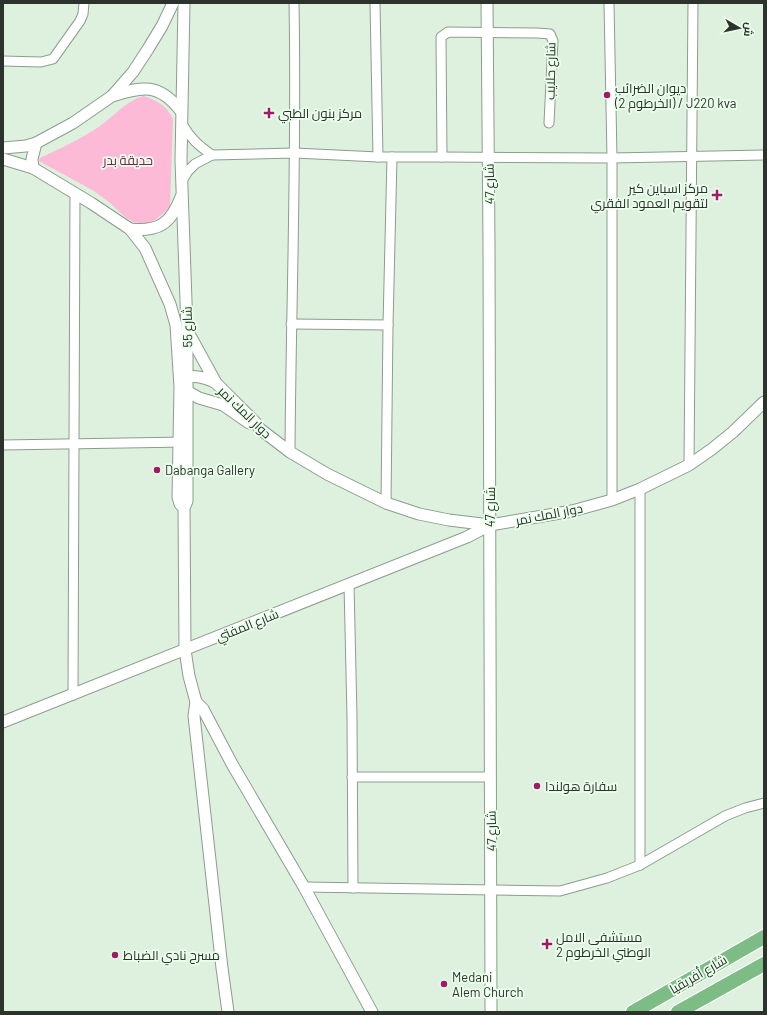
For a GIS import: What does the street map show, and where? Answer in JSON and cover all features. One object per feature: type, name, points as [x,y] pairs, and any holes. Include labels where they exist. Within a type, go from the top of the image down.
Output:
[{"type":"highway","name":"شارع أفريقيا","points":[[633,1012],[764,937]]},
{"type":"highway","name":"شارع أفريقيا","points":[[678,1012],[764,964]]},
{"type":"street","points":[[3,61],[41,62],[53,59],[80,21],[83,14],[84,3]]},
{"type":"street","points":[[3,148],[26,146],[36,143],[73,124],[112,96],[133,72],[162,26],[173,3]]},
{"type":"street","name":"شارع 55","points":[[184,3],[181,123],[187,329],[184,384],[187,422],[182,442],[187,501],[184,508],[185,650],[189,676],[199,714]]},
{"type":"street","points":[[290,452],[295,153],[294,3]]},
{"type":"street","points":[[375,3],[378,157]]},
{"type":"street","name":"شارع 47","points":[[487,3],[491,1012]]},
{"type":"street","points":[[609,3],[612,158],[612,500]]},
{"type":"street","points":[[689,465],[693,3]]},
{"type":"street","points":[[442,157],[441,37],[448,32],[487,32]]},
{"type":"street","name":"شارع حلايب","points":[[487,32],[550,34],[553,41],[549,123]]},
{"type":"street","points":[[112,96],[146,88],[164,94],[174,102],[181,111]]},
{"type":"street","points":[[181,123],[191,139],[198,146],[212,155]]},
{"type":"street","points":[[33,168],[32,159],[36,143]]},
{"type":"street","points":[[182,181],[188,171],[195,164],[212,155],[295,153],[378,157],[612,158],[764,155]]},
{"type":"street","points":[[386,502],[392,157]]},
{"type":"street","points":[[3,159],[33,168],[76,193],[130,229],[145,248],[172,309],[176,325],[184,384],[182,442],[3,445]]},
{"type":"street","points":[[73,695],[76,193]]},
{"type":"street","points":[[130,229],[146,230],[160,226],[170,218],[177,208],[182,193]]},
{"type":"street","points":[[291,324],[388,325]]},
{"type":"street","points":[[187,329],[216,383]]},
{"type":"street","name":"دوار المك نمر","points":[[184,384],[202,376],[216,383],[255,422],[260,429],[290,452],[327,474],[386,502],[419,514],[449,520],[490,524],[572,511],[612,500],[640,489],[689,465],[733,432],[764,402]]},
{"type":"street","points":[[184,384],[206,400],[223,405],[252,426],[260,429]]},
{"type":"street","points":[[187,422],[194,408],[206,400]]},
{"type":"street","points":[[640,489],[640,865]]},
{"type":"street","name":"شارع المفتي","points":[[3,722],[467,537],[490,524]]},
{"type":"street","points":[[349,584],[352,710],[353,888]]},
{"type":"street","points":[[199,714],[232,764],[304,887],[372,1012]]},
{"type":"street","points":[[199,714],[222,968],[228,1012]]},
{"type":"street","points":[[352,777],[490,777]]},
{"type":"street","points":[[304,887],[560,891],[607,878],[640,865],[726,816],[745,808],[764,803]]},
{"type":"green space","name":"حديقة بدر","points":[[143,96],[153,99],[165,107],[173,119],[170,208],[155,220],[146,224],[133,222],[94,191],[39,161],[40,158],[93,131],[131,101]]},
{"type":"place","name":"ديوان الضرائب (الخرطوم 2) / J220 kva","points":[[607,95]]},
{"type":"place","name":"مركز بنون الطبي","points":[[269,113]]},
{"type":"place","name":"مركز اسباين كير لتقويم العمود الفقري","points":[[717,195]]},
{"type":"place","name":"Dabanga Gallery","points":[[157,470]]},
{"type":"place","name":"سفارة هولندا","points":[[537,786]]},
{"type":"place","name":"مستشفى الامل الوطني الخرطوم 2","points":[[547,944]]},
{"type":"place","name":"مسرح نادي الضباط","points":[[115,955]]},
{"type":"place","name":"Medani Alem Church","points":[[444,984]]}]
